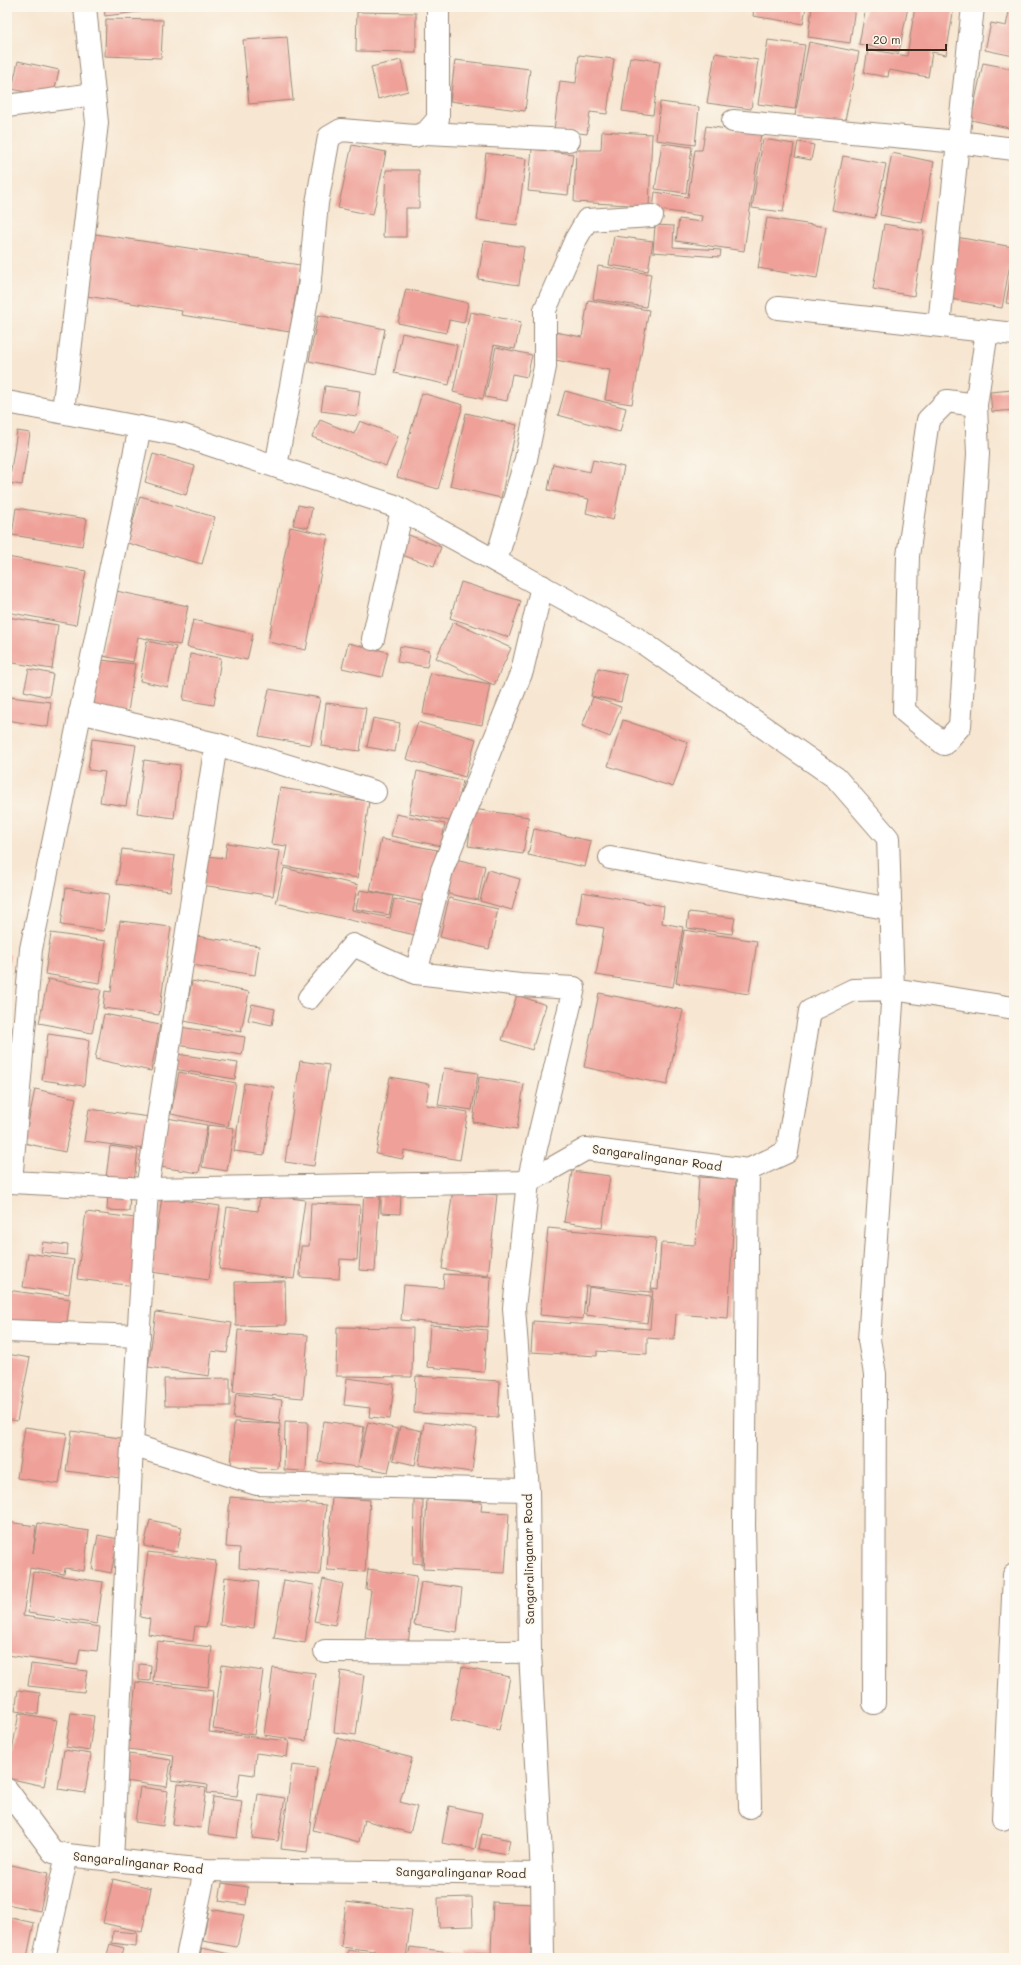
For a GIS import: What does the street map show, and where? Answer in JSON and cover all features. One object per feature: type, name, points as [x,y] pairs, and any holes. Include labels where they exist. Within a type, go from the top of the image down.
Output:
[{"type":"street","points":[[63,411],[97,123],[85,7]]},
{"type":"street","points":[[426,133],[438,119],[438,7]]},
{"type":"street","points":[[939,325],[973,7]]},
{"type":"street","points":[[7,106],[94,94]]},
{"type":"street","points":[[733,122],[958,142],[1014,149]]},
{"type":"street","points":[[276,466],[309,289],[317,203],[329,137],[341,130],[415,136],[426,133],[569,140]]},
{"type":"street","points":[[496,562],[526,459],[545,368],[545,310],[576,239],[586,220],[652,216]]},
{"type":"street","points":[[778,308],[1014,334]]},
{"type":"street","points":[[976,405],[947,401],[928,420],[908,556],[904,711],[944,744],[960,726],[978,454],[976,405],[987,331]]},
{"type":"street","points":[[7,402],[63,411],[181,435],[402,510],[636,638],[836,778],[888,838],[893,989],[869,1340],[875,1374],[874,1703]]},
{"type":"street","points":[[140,427],[31,949],[11,1182],[147,1189],[528,1182],[574,988],[520,985],[416,973],[353,945],[309,998]]},
{"type":"street","points":[[373,639],[402,510]]},
{"type":"street","points":[[416,973],[442,870],[522,671],[542,586]]},
{"type":"street","points":[[80,712],[216,744],[375,792]]},
{"type":"street","points":[[112,1861],[132,1446],[147,1189],[216,744]]},
{"type":"street","points":[[610,858],[891,909]]},
{"type":"street","points":[[750,1807],[744,1525],[748,1170],[787,1152],[810,1011],[853,990],[893,989],[1014,1008]]},
{"type":"street","name":"Sangaralinganar Road","points":[[7,1790],[53,1852],[67,1855],[205,1870],[542,1874],[530,1652],[528,1490],[514,1308],[528,1182],[586,1149],[748,1170]]},
{"type":"street","points":[[7,1331],[139,1336]]},
{"type":"street","points":[[132,1446],[257,1484],[528,1490]]},
{"type":"street","points":[[1003,1818],[1014,1575]]},
{"type":"street","points":[[325,1651],[530,1652]]},
{"type":"street","points":[[44,1958],[67,1855]]},
{"type":"street","points":[[187,1958],[205,1870]]},
{"type":"street","points":[[542,1874],[543,1958]]},
{"type":"building","points":[[104,7],[163,7],[163,9],[105,16]]},
{"type":"building","points":[[460,7],[520,7],[520,10]]},
{"type":"building","points":[[754,7],[806,7],[803,24],[753,16]]},
{"type":"building","points":[[812,7],[855,7],[850,43],[808,37]]},
{"type":"building","points":[[866,7],[908,7],[899,52],[859,44]]},
{"type":"building","points":[[915,7],[954,7],[946,55],[932,52],[928,77],[889,70],[888,77],[864,73],[868,49],[907,56]]},
{"type":"building","points":[[1010,7],[1014,7],[1014,56],[985,50],[991,23],[1006,26]]},
{"type":"building","points":[[357,12],[416,13],[416,52],[356,51]]},
{"type":"building","points":[[106,19],[163,20],[161,58],[105,56]]},
{"type":"building","points":[[287,37],[293,100],[249,104],[243,40]]},
{"type":"building","points":[[768,40],[805,45],[795,109],[758,104]]},
{"type":"building","points":[[809,42],[859,52],[844,125],[795,115]]},
{"type":"building","points":[[715,53],[758,60],[751,109],[707,103]]},
{"type":"building","points":[[579,55],[614,59],[607,114],[590,112],[587,134],[554,130],[560,81],[576,83]]},
{"type":"building","points":[[630,57],[660,61],[653,115],[622,111]]},
{"type":"building","points":[[401,60],[408,91],[378,99],[371,67]]},
{"type":"building","points":[[455,60],[530,69],[525,111],[450,101]]},
{"type":"building","points":[[18,61],[59,70],[53,98],[12,89]]},
{"type":"building","points":[[983,63],[1014,69],[1014,129],[971,120]]},
{"type":"building","points":[[660,102],[699,107],[695,145],[656,140]]},
{"type":"building","points":[[706,126],[761,134],[744,251],[676,241],[679,219],[701,222],[702,216],[653,209],[655,192],[688,197],[695,150],[702,150]]},
{"type":"building","points":[[602,131],[652,134],[649,206],[574,202],[576,150],[601,150]]},
{"type":"building","points":[[763,139],[794,144],[783,212],[752,208]]},
{"type":"building","points":[[798,142],[814,145],[811,160],[795,157]]},
{"type":"building","points":[[662,143],[692,147],[686,193],[655,189]]},
{"type":"building","points":[[352,145],[386,152],[373,215],[338,208]]},
{"type":"building","points":[[532,149],[573,154],[568,195],[528,191]]},
{"type":"building","points":[[486,153],[526,159],[517,225],[477,220]]},
{"type":"building","points":[[892,153],[934,162],[922,223],[880,215]]},
{"type":"building","points":[[843,156],[886,164],[875,218],[832,210]]},
{"type":"building","points":[[386,170],[419,170],[419,208],[406,208],[406,237],[383,237]]},
{"type":"building","points":[[767,218],[826,227],[817,278],[758,268]]},
{"type":"building","points":[[884,224],[924,231],[914,296],[873,289]]},
{"type":"building","points":[[655,225],[674,226],[673,247],[721,250],[720,257],[653,252]]},
{"type":"building","points":[[89,233],[300,265],[290,332],[181,315],[182,311],[80,295]]},
{"type":"building","points":[[614,236],[653,241],[648,271],[609,265]]},
{"type":"building","points":[[956,237],[1013,247],[1002,308],[945,298]]},
{"type":"building","points":[[484,241],[524,247],[519,285],[478,279]]},
{"type":"building","points":[[1014,262],[1014,304],[1006,303]]},
{"type":"building","points":[[598,266],[651,274],[646,307],[593,299]]},
{"type":"building","points":[[406,289],[468,303],[464,323],[449,320],[446,333],[398,323]]},
{"type":"building","points":[[588,300],[649,310],[632,404],[605,400],[610,370],[550,359],[555,332],[582,337]]},
{"type":"building","points":[[470,312],[521,322],[515,349],[494,345],[483,399],[453,392]]},
{"type":"building","points":[[318,315],[385,329],[376,375],[309,361]]},
{"type":"building","points":[[402,333],[457,345],[449,385],[394,373]]},
{"type":"building","points":[[496,347],[532,355],[527,377],[512,374],[507,401],[485,397]]},
{"type":"building","points":[[325,386],[360,391],[357,416],[321,411]]},
{"type":"building","points":[[1013,390],[1014,410],[992,412],[990,392]]},
{"type":"building","points":[[565,391],[626,408],[620,432],[558,415]]},
{"type":"building","points":[[422,393],[463,405],[438,489],[397,477]]},
{"type":"building","points":[[466,413],[517,425],[501,498],[450,486]]},
{"type":"building","points":[[7,419],[10,419],[8,433],[7,433]]},
{"type":"building","points":[[320,420],[354,434],[360,421],[398,436],[386,466],[312,437]]},
{"type":"building","points":[[17,431],[30,433],[22,485],[9,483]]},
{"type":"building","points":[[153,454],[195,466],[186,495],[145,482]]},
{"type":"building","points":[[593,460],[624,467],[613,520],[586,513],[589,499],[548,490],[553,464],[590,472]]},
{"type":"building","points":[[140,496],[215,517],[202,564],[127,543]]},
{"type":"building","points":[[298,505],[312,508],[308,528],[293,525]]},
{"type":"building","points":[[16,508],[87,519],[82,546],[12,535]]},
{"type":"building","points":[[290,527],[328,535],[306,650],[268,642]]},
{"type":"building","points":[[406,534],[441,547],[434,566],[399,554]]},
{"type":"building","points":[[7,557],[86,571],[76,625],[7,612]]},
{"type":"building","points":[[461,582],[521,601],[509,637],[450,618]]},
{"type":"building","points":[[116,591],[188,606],[180,645],[138,637],[133,662],[103,656]]},
{"type":"building","points":[[7,617],[58,625],[52,669],[7,662]]},
{"type":"building","points":[[193,620],[253,634],[247,660],[187,647]]},
{"type":"building","points":[[453,622],[511,648],[494,685],[436,658]]},
{"type":"building","points":[[147,641],[176,647],[168,687],[140,681]]},
{"type":"building","points":[[348,643],[388,652],[382,677],[342,668]]},
{"type":"building","points":[[400,646],[430,651],[427,667],[397,662]]},
{"type":"building","points":[[190,654],[221,658],[214,705],[183,700]]},
{"type":"building","points":[[93,659],[135,664],[128,712],[87,706]]},
{"type":"building","points":[[598,668],[627,675],[621,702],[591,696]]},
{"type":"building","points":[[29,669],[53,674],[49,697],[24,691]]},
{"type":"building","points":[[430,673],[490,684],[482,725],[423,714]]},
{"type":"building","points":[[269,689],[320,698],[311,745],[259,736]]},
{"type":"building","points":[[10,697],[51,702],[48,727],[7,720]]},
{"type":"building","points":[[593,697],[621,707],[610,737],[582,726]]},
{"type":"building","points":[[326,703],[366,708],[360,751],[321,746]]},
{"type":"building","points":[[373,718],[400,723],[395,752],[367,747]]},
{"type":"building","points":[[623,720],[688,742],[673,787],[608,766]]},
{"type":"building","points":[[418,722],[476,739],[465,777],[406,759]]},
{"type":"building","points":[[92,739],[136,745],[126,806],[100,802],[105,772],[88,770]]},
{"type":"building","points":[[144,760],[180,765],[174,818],[137,813]]},
{"type":"building","points":[[417,771],[463,781],[454,822],[409,813]]},
{"type":"building","points":[[280,788],[369,801],[358,878],[283,866],[287,846],[271,844]]},
{"type":"building","points":[[473,809],[529,817],[523,854],[468,846]]},
{"type":"building","points":[[396,814],[445,824],[441,846],[391,836]]},
{"type":"building","points":[[534,829],[591,841],[585,867],[528,855]]},
{"type":"building","points":[[381,839],[437,850],[426,902],[370,891]]},
{"type":"building","points":[[227,843],[280,851],[273,896],[202,885],[207,856],[225,858]]},
{"type":"building","points":[[122,849],[175,856],[170,891],[117,884]]},
{"type":"building","points":[[451,858],[485,866],[478,900],[444,893]]},
{"type":"building","points":[[284,868],[358,885],[352,910],[390,918],[394,899],[421,905],[415,935],[276,903]]},
{"type":"building","points":[[488,870],[520,879],[512,910],[480,901]]},
{"type":"building","points":[[66,888],[109,894],[104,931],[61,925]]},
{"type":"building","points":[[360,890],[393,896],[389,915],[356,909]]},
{"type":"building","points":[[582,892],[664,906],[662,923],[683,927],[673,987],[596,975],[604,928],[577,923]]},
{"type":"building","points":[[449,898],[498,909],[489,949],[440,937]]},
{"type":"building","points":[[689,912],[735,918],[732,934],[687,928]]},
{"type":"building","points":[[120,921],[171,927],[159,1015],[103,1008],[105,991],[111,992]]},
{"type":"building","points":[[684,930],[757,941],[749,994],[676,983]]},
{"type":"building","points":[[51,933],[106,941],[100,983],[45,974]]},
{"type":"building","points":[[196,936],[259,946],[255,975],[192,965]]},
{"type":"building","points":[[7,954],[10,955],[8,964],[7,964]]},
{"type":"building","points":[[48,979],[101,990],[92,1033],[39,1023]]},
{"type":"building","points":[[192,981],[249,992],[241,1032],[184,1021]]},
{"type":"building","points":[[599,993],[683,1010],[667,1085],[584,1067]]},
{"type":"building","points":[[517,995],[546,1005],[532,1050],[502,1040]]},
{"type":"building","points":[[252,1004],[275,1009],[272,1025],[248,1020]]},
{"type":"building","points":[[104,1014],[160,1025],[151,1071],[95,1059]]},
{"type":"building","points":[[180,1027],[245,1037],[242,1055],[177,1045]]},
{"type":"building","points":[[48,1034],[89,1040],[84,1086],[42,1080]]},
{"type":"building","points":[[177,1054],[238,1063],[235,1079],[174,1069]]},
{"type":"building","points":[[300,1061],[329,1065],[314,1166],[285,1162]]},
{"type":"building","points":[[444,1068],[478,1073],[472,1110],[438,1105]]},
{"type":"building","points":[[179,1072],[236,1083],[228,1126],[171,1114]]},
{"type":"building","points":[[390,1077],[429,1084],[426,1105],[468,1112],[460,1160],[404,1150],[403,1159],[376,1154]]},
{"type":"building","points":[[479,1077],[524,1084],[517,1129],[473,1122]]},
{"type":"building","points":[[244,1083],[274,1087],[264,1155],[234,1151]]},
{"type":"building","points":[[35,1089],[76,1098],[65,1152],[24,1143]]},
{"type":"building","points":[[89,1109],[150,1117],[145,1149],[84,1141]]},
{"type":"building","points":[[167,1118],[207,1125],[199,1173],[160,1167]]},
{"type":"building","points":[[208,1125],[234,1128],[227,1171],[202,1167]]},
{"type":"building","points":[[110,1146],[138,1150],[134,1181],[106,1178]]},
{"type":"building","points":[[572,1171],[610,1176],[602,1228],[564,1222]]},
{"type":"building","points":[[699,1177],[736,1179],[728,1318],[676,1314],[674,1340],[647,1338],[647,1354],[597,1351],[597,1356],[531,1352],[533,1321],[650,1329],[653,1288],[658,1289],[661,1243],[695,1245]]},
{"type":"building","points":[[453,1189],[497,1195],[488,1276],[442,1269]]},
{"type":"building","points":[[108,1192],[130,1194],[129,1211],[107,1210]]},
{"type":"building","points":[[364,1192],[380,1193],[375,1271],[359,1270]]},
{"type":"building","points":[[260,1194],[305,1200],[294,1279],[219,1269],[227,1207],[258,1211]]},
{"type":"building","points":[[381,1194],[401,1194],[400,1214],[381,1213]]},
{"type":"building","points":[[162,1197],[220,1206],[209,1280],[151,1272]]},
{"type":"building","points":[[311,1203],[360,1205],[357,1260],[340,1259],[339,1279],[300,1277],[301,1246],[309,1246]]},
{"type":"building","points":[[86,1212],[143,1219],[135,1286],[77,1279]]},
{"type":"building","points":[[548,1228],[656,1238],[651,1292],[586,1286],[583,1319],[540,1315]]},
{"type":"building","points":[[43,1242],[68,1245],[67,1255],[41,1252]]},
{"type":"building","points":[[28,1253],[74,1260],[69,1294],[23,1287]]},
{"type":"building","points":[[444,1274],[491,1277],[488,1327],[401,1320],[404,1285],[443,1288]]},
{"type":"building","points":[[285,1281],[286,1325],[236,1326],[235,1282]]},
{"type":"building","points":[[589,1287],[651,1296],[647,1323],[586,1315]]},
{"type":"building","points":[[7,1290],[70,1299],[66,1329],[7,1320]]},
{"type":"building","points":[[156,1312],[232,1323],[227,1353],[212,1351],[209,1376],[148,1367]]},
{"type":"building","points":[[430,1325],[487,1330],[484,1372],[427,1367]]},
{"type":"building","points":[[337,1327],[413,1328],[412,1377],[336,1376]]},
{"type":"building","points":[[238,1330],[308,1335],[303,1398],[233,1392]]},
{"type":"building","points":[[7,1354],[30,1358],[17,1421],[7,1419]]},
{"type":"building","points":[[416,1376],[500,1381],[498,1417],[414,1413]]},
{"type":"building","points":[[230,1378],[230,1406],[165,1406],[164,1379]]},
{"type":"building","points":[[347,1378],[394,1384],[390,1419],[369,1417],[370,1408],[344,1405]]},
{"type":"building","points":[[236,1394],[282,1400],[279,1424],[233,1418]]},
{"type":"building","points":[[285,1421],[308,1422],[306,1471],[284,1470]]},
{"type":"building","points":[[324,1421],[364,1427],[358,1467],[318,1462]]},
{"type":"building","points":[[234,1422],[280,1424],[278,1469],[231,1467]]},
{"type":"building","points":[[368,1422],[398,1429],[388,1472],[358,1466]]},
{"type":"building","points":[[424,1422],[477,1429],[472,1472],[419,1465]]},
{"type":"building","points":[[400,1426],[422,1431],[415,1465],[393,1460]]},
{"type":"building","points":[[25,1427],[67,1433],[59,1484],[17,1478]]},
{"type":"building","points":[[72,1431],[127,1439],[121,1478],[66,1471]]},
{"type":"building","points":[[230,1497],[326,1505],[320,1575],[239,1568],[240,1548],[226,1547]]},
{"type":"building","points":[[332,1497],[370,1500],[365,1572],[327,1570]]},
{"type":"building","points":[[414,1499],[423,1500],[422,1564],[413,1563]]},
{"type":"building","points":[[427,1499],[482,1502],[481,1511],[509,1513],[505,1573],[423,1569]]},
{"type":"building","points":[[150,1520],[182,1527],[177,1552],[144,1546]]},
{"type":"building","points":[[7,1522],[36,1526],[33,1553],[38,1523],[89,1531],[84,1571],[65,1568],[64,1574],[30,1568],[23,1616],[100,1627],[97,1651],[80,1649],[77,1665],[7,1655]]},
{"type":"building","points":[[98,1535],[118,1539],[111,1573],[92,1569]]},
{"type":"building","points":[[148,1552],[216,1561],[206,1627],[195,1626],[193,1641],[148,1634],[150,1619],[140,1617]]},
{"type":"building","points":[[368,1569],[417,1576],[408,1644],[365,1638],[371,1590],[366,1589]]},
{"type":"building","points":[[33,1572],[103,1582],[97,1624],[28,1613]]},
{"type":"building","points":[[225,1577],[259,1581],[254,1628],[220,1625]]},
{"type":"building","points":[[323,1579],[343,1584],[335,1625],[314,1621]]},
{"type":"building","points":[[284,1580],[314,1585],[305,1643],[274,1638]]},
{"type":"building","points":[[421,1582],[462,1588],[457,1632],[414,1625]]},
{"type":"building","points":[[157,1641],[212,1647],[208,1687],[153,1681]]},
{"type":"building","points":[[31,1664],[87,1671],[84,1692],[28,1686]]},
{"type":"building","points":[[139,1664],[151,1665],[150,1681],[139,1680]]},
{"type":"building","points":[[222,1665],[263,1671],[254,1735],[213,1729]]},
{"type":"building","points":[[462,1667],[510,1677],[499,1730],[451,1720]]},
{"type":"building","points":[[273,1668],[315,1673],[306,1741],[264,1735]]},
{"type":"building","points":[[341,1671],[364,1675],[356,1735],[334,1732]]},
{"type":"building","points":[[136,1682],[213,1691],[209,1732],[289,1741],[287,1757],[256,1753],[254,1775],[240,1773],[237,1796],[207,1793],[208,1785],[171,1780],[174,1755],[128,1749]]},
{"type":"building","points":[[18,1690],[40,1693],[38,1714],[15,1711]]},
{"type":"building","points":[[19,1713],[57,1720],[44,1786],[7,1778]]},
{"type":"building","points":[[71,1713],[94,1716],[89,1751],[66,1747]]},
{"type":"building","points":[[337,1738],[412,1758],[400,1802],[417,1807],[410,1833],[364,1820],[359,1842],[313,1830]]},
{"type":"building","points":[[64,1750],[91,1754],[85,1793],[58,1789]]},
{"type":"building","points":[[129,1754],[171,1760],[167,1787],[125,1781]]},
{"type":"building","points":[[292,1765],[317,1768],[307,1852],[281,1849]]},
{"type":"building","points":[[178,1784],[206,1788],[201,1828],[173,1824]]},
{"type":"building","points":[[140,1787],[168,1791],[163,1826],[135,1822]]},
{"type":"building","points":[[258,1794],[285,1798],[278,1841],[252,1838]]},
{"type":"building","points":[[213,1797],[242,1801],[237,1838],[208,1834]]},
{"type":"building","points":[[449,1806],[482,1813],[475,1849],[442,1843]]},
{"type":"building","points":[[482,1834],[510,1840],[507,1854],[479,1849]]},
{"type":"building","points":[[7,1864],[48,1873],[40,1911],[7,1904]]},
{"type":"building","points":[[113,1879],[151,1888],[142,1932],[103,1923]]},
{"type":"building","points":[[222,1883],[248,1887],[246,1905],[219,1901]]},
{"type":"building","points":[[472,1897],[473,1926],[439,1927],[438,1898]]},
{"type":"building","points":[[346,1902],[412,1910],[406,1958],[374,1958],[375,1951],[341,1947]]},
{"type":"building","points":[[493,1902],[532,1904],[530,1958],[467,1958],[467,1952],[491,1953]]},
{"type":"building","points":[[209,1909],[244,1915],[237,1947],[203,1941]]},
{"type":"building","points":[[7,1917],[34,1923],[27,1957],[7,1953]]},
{"type":"building","points":[[113,1931],[137,1933],[136,1946],[112,1943]]},
{"type":"building","points":[[110,1944],[124,1948],[121,1958],[106,1958]]},
{"type":"building","points":[[410,1947],[466,1954],[465,1958],[408,1958]]},
{"type":"building","points":[[202,1948],[243,1957],[243,1958],[199,1958]]},
{"type":"building","points":[[348,1950],[372,1954],[372,1958],[347,1958]]}]
